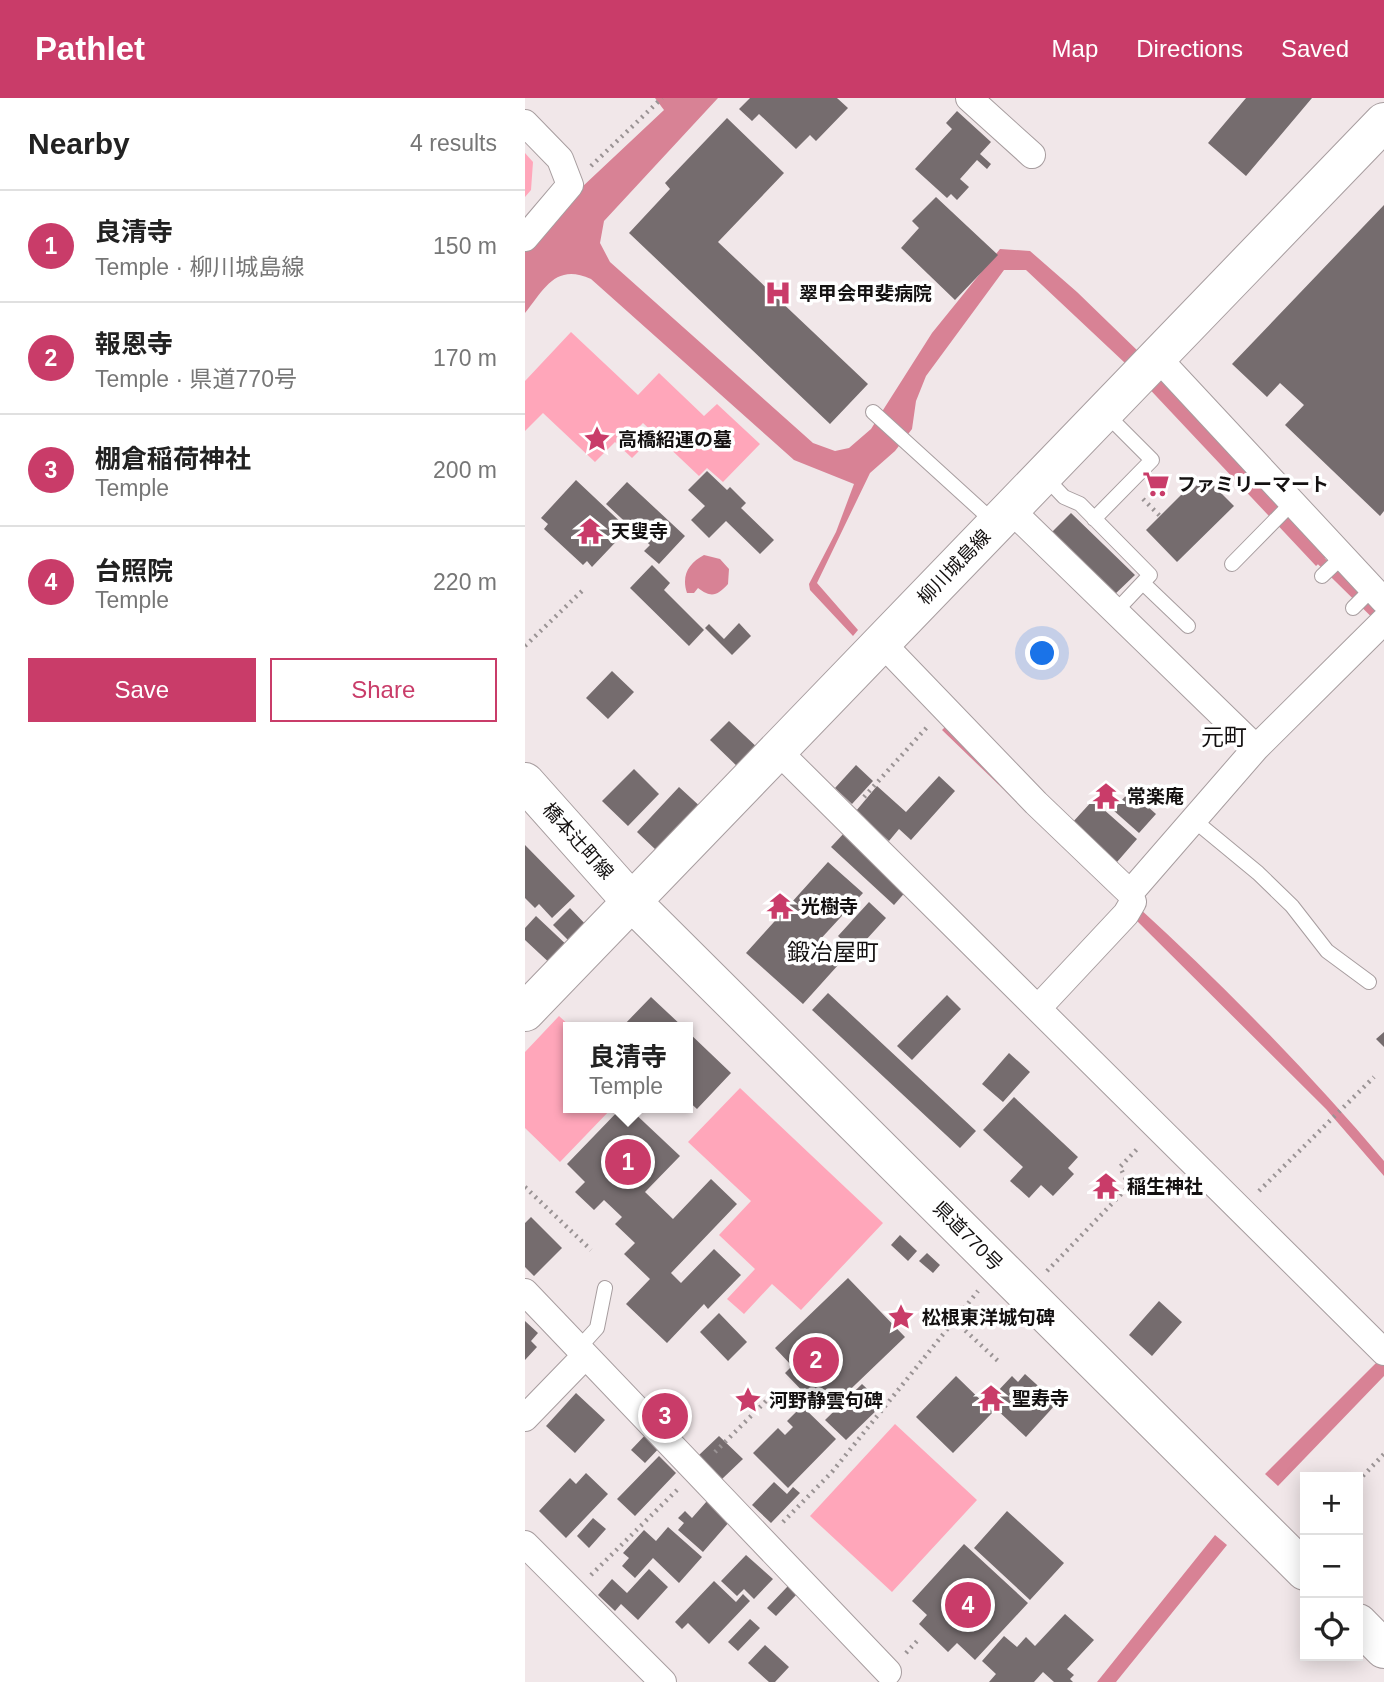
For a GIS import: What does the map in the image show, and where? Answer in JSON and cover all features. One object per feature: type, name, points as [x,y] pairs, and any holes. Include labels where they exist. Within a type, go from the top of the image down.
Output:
[{"type":"main road","name":"柳川城島線","points":[[525,1012],[1384,122]]},
{"type":"main road","name":"橋本辻町線","points":[[525,782],[631,901]]},
{"type":"main road","name":"県道770号","points":[[631,901],[1300,1567]]},
{"type":"main road","points":[[1363,1628],[1384,1649]]},
{"type":"street","points":[[972,99],[1032,155]]},
{"type":"street","points":[[525,123],[559,159],[570,186],[525,238]]},
{"type":"street","points":[[1147,367],[1290,505],[1375,594]]},
{"type":"street","points":[[1003,516],[1116,611],[1256,748]]},
{"type":"street","points":[[1039,1007],[1130,903],[1256,748],[1379,625]]},
{"type":"street","points":[[874,650],[1036,803],[1130,903]]},
{"type":"street","points":[[777,750],[847,816],[1383,1351]]},
{"type":"street","points":[[525,1292],[765,1540],[888,1672]]},
{"type":"street","points":[[525,1418],[582,1352]]},
{"type":"street","points":[[525,1544],[663,1682]]},
{"type":"lane","points":[[873,412],[905,441],[1003,516]]},
{"type":"lane","points":[[1094,519],[1152,460],[1104,412]]},
{"type":"lane","points":[[1043,475],[1094,519],[1150,576],[1116,611]]},
{"type":"lane","points":[[1232,564],[1290,505]]},
{"type":"lane","points":[[1322,576],[1340,558]]},
{"type":"lane","points":[[1143,583],[1188,626]]},
{"type":"lane","points":[[1353,608],[1375,594]]},
{"type":"lane","points":[[1195,821],[1258,873],[1292,906],[1327,951],[1369,982]]},
{"type":"lane","points":[[582,1352],[597,1328],[605,1288]]},
{"type":"path","points":[[570,186],[662,98]]},
{"type":"path","points":[[1143,499],[1160,516]]},
{"type":"path","points":[[525,646],[583,590]]},
{"type":"path","points":[[847,816],[929,724]]},
{"type":"path","points":[[1241,1208],[1374,1077]]},
{"type":"path","points":[[1047,1272],[1129,1186],[1120,1167],[1158,1126]]},
{"type":"path","points":[[525,1187],[591,1250]]},
{"type":"path","points":[[765,1540],[832,1472],[980,1289]]},
{"type":"path","points":[[955,1321],[998,1362]]},
{"type":"path","points":[[709,1458],[767,1400]]},
{"type":"path","points":[[1363,1476],[1384,1454]]},
{"type":"path","points":[[573,1593],[680,1487]]},
{"type":"shaded area","points":[[655,98],[718,98],[604,221],[600,243],[610,262],[813,443],[835,451],[849,448],[871,429],[932,333],[1000,249],[1030,251],[1141,354],[1328,555],[1316,566],[1125,363],[1026,270],[1004,270],[926,376],[916,401],[912,429],[895,451],[870,473],[817,583],[858,630],[853,636],[810,590],[809,584],[836,532],[854,484],[794,460],[591,279],[569,274],[560,276],[545,287],[525,313],[525,250],[565,203],[664,110]]},
{"type":"shaded area","points":[[525,153],[533,162],[531,190],[525,197]]},
{"type":"shaded area","points":[[571,332],[638,395],[659,373],[704,416],[717,404],[760,444],[723,482],[707,468],[699,476],[643,423],[636,430],[648,442],[632,458],[615,442],[595,462],[543,413],[525,431],[525,381]]},
{"type":"shaded area","points":[[704,555],[720,559],[729,569],[728,584],[714,594],[698,588],[694,593],[687,593],[685,581],[688,570]]},
{"type":"shaded area","points":[[947,725],[1120,891],[1115,897],[942,730]]},
{"type":"shaded area","points":[[1138,907],[1234,998],[1326,1094],[1384,1161],[1384,1176],[1326,1109],[1134,918]]},
{"type":"shaded area","points":[[559,1016],[566,1022],[563,1022],[563,1113],[607,1113],[560,1162],[525,1128],[525,1052]]},
{"type":"shaded area","points":[[740,1088],[883,1223],[801,1310],[772,1284],[744,1314],[727,1299],[755,1269],[719,1235],[751,1201],[688,1142]]},
{"type":"shaded area","points":[[1384,1355],[1384,1376],[1278,1486],[1265,1474]]},
{"type":"shaded area","points":[[895,1424],[977,1500],[892,1592],[810,1516]]},
{"type":"shaded area","points":[[1215,1535],[1227,1545],[1116,1682],[1097,1682]]},
{"type":"building","points":[[750,98],[837,98],[848,108],[816,141],[810,135],[796,149],[759,114],[752,121],[739,109]]},
{"type":"building","points":[[1246,98],[1312,98],[1246,176],[1208,143]]},
{"type":"building","points":[[957,111],[991,142],[980,154],[991,164],[987,169],[977,160],[960,179],[969,187],[957,200],[951,194],[947,198],[915,169],[952,129],[946,123]]},
{"type":"building","points":[[727,118],[784,173],[718,242],[868,384],[830,424],[629,233],[670,189],[665,183]]},
{"type":"building","points":[[936,197],[998,255],[955,300],[901,248],[919,228],[912,221]]},
{"type":"building","points":[[1384,205],[1384,511],[1380,516],[1285,425],[1304,405],[1280,383],[1267,397],[1232,364]]},
{"type":"building","points":[[707,471],[727,490],[730,487],[746,503],[741,508],[774,540],[760,554],[726,521],[709,538],[691,520],[705,506],[688,490]]},
{"type":"building","points":[[1205,477],[1234,506],[1177,562],[1146,530],[1189,487],[1192,490]]},
{"type":"building","points":[[576,480],[628,529],[592,567],[587,561],[583,565],[544,529],[548,524],[541,518]]},
{"type":"building","points":[[627,482],[685,536],[659,564],[644,551],[650,545],[606,504]]},
{"type":"building","points":[[1071,513],[1135,575],[1113,596],[1050,534]]},
{"type":"building","points":[[652,565],[670,583],[664,590],[704,630],[689,646],[630,588]]},
{"type":"building","points":[[739,623],[751,636],[732,655],[705,628],[709,624],[724,639]]},
{"type":"building","points":[[612,671],[634,692],[608,719],[586,698]]},
{"type":"building","points":[[729,721],[760,750],[741,770],[710,740]]},
{"type":"building","points":[[856,765],[873,781],[852,804],[835,788]]},
{"type":"building","points":[[634,769],[659,794],[628,826],[602,801]]},
{"type":"building","points":[[939,776],[955,791],[911,840],[899,829],[889,841],[856,811],[877,786],[906,812]]},
{"type":"building","points":[[679,787],[704,810],[656,850],[637,832]]},
{"type":"building","points":[[1130,791],[1156,814],[1139,833],[1113,810]]},
{"type":"building","points":[[1093,800],[1137,839],[1117,862],[1072,823]]},
{"type":"building","points":[[846,831],[908,889],[894,905],[831,847]]},
{"type":"building","points":[[525,845],[575,896],[552,918],[539,904],[535,908],[525,898]]},
{"type":"building","points":[[828,862],[863,893],[816,944],[839,964],[803,1004],[746,953]]},
{"type":"building","points":[[869,902],[886,918],[855,952],[838,936]]},
{"type":"building","points":[[570,908],[588,927],[571,943],[553,925]]},
{"type":"building","points":[[536,916],[571,949],[554,967],[525,940],[525,928]]},
{"type":"building","points":[[828,993],[976,1131],[960,1148],[812,1010]]},
{"type":"building","points":[[947,995],[961,1009],[912,1060],[897,1046]]},
{"type":"building","points":[[651,997],[678,1022],[627,1022]]},
{"type":"building","points":[[1384,1032],[1384,1047],[1376,1039]]},
{"type":"building","points":[[693,1037],[731,1073],[697,1109],[693,1105]]},
{"type":"building","points":[[1009,1053],[1030,1072],[1003,1102],[982,1084]]},
{"type":"building","points":[[1014,1097],[1078,1157],[1068,1168],[1074,1174],[1053,1196],[1041,1185],[1029,1198],[1010,1181],[1023,1167],[983,1130]]},
{"type":"building","points":[[616,1113],[634,1113],[680,1156],[645,1192],[673,1219],[711,1179],[737,1204],[671,1273],[681,1283],[714,1249],[741,1275],[708,1309],[704,1304],[667,1343],[626,1304],[650,1279],[624,1254],[635,1243],[615,1224],[622,1217],[604,1200],[594,1210],[575,1192],[585,1182],[567,1164]]},
{"type":"building","points":[[531,1217],[562,1248],[534,1276],[525,1267],[525,1223]]},
{"type":"building","points":[[900,1235],[917,1251],[908,1261],[891,1245]]},
{"type":"building","points":[[927,1253],[940,1265],[933,1273],[919,1261]]},
{"type":"building","points":[[848,1278],[905,1337],[832,1407],[817,1391],[810,1399],[785,1373],[792,1366],[775,1348]]},
{"type":"building","points":[[1159,1301],[1182,1322],[1152,1356],[1129,1335]]},
{"type":"building","points":[[719,1313],[747,1342],[728,1361],[700,1332]]},
{"type":"building","points":[[525,1321],[538,1333],[531,1341],[537,1347],[525,1360]]},
{"type":"building","points":[[1025,1374],[1057,1403],[1026,1437],[994,1407],[1002,1399],[996,1393],[1012,1376],[1018,1382]]},
{"type":"building","points":[[956,1376],[993,1412],[953,1453],[916,1417]]},
{"type":"building","points":[[862,1384],[883,1404],[846,1440],[825,1420]]},
{"type":"building","points":[[576,1393],[605,1420],[575,1453],[546,1426]]},
{"type":"building","points":[[802,1406],[836,1439],[788,1488],[753,1453],[778,1428],[785,1435],[793,1427],[787,1421]]},
{"type":"building","points":[[649,1431],[663,1444],[645,1463],[631,1450]]},
{"type":"building","points":[[719,1436],[743,1459],[722,1479],[699,1455]]},
{"type":"building","points":[[659,1456],[676,1473],[635,1516],[617,1499]]},
{"type":"building","points":[[586,1473],[608,1494],[566,1538],[539,1511],[570,1478],[576,1484]]},
{"type":"building","points":[[774,1482],[787,1494],[793,1487],[800,1493],[771,1523],[752,1505]]},
{"type":"building","points":[[707,1501],[730,1521],[703,1552],[678,1530],[684,1523],[678,1518],[685,1511],[692,1518]]},
{"type":"building","points":[[1007,1511],[1064,1563],[1030,1600],[974,1548]]},
{"type":"building","points":[[593,1518],[606,1529],[589,1548],[577,1536]]},
{"type":"building","points":[[668,1527],[702,1557],[679,1583],[653,1558],[635,1578],[622,1566],[629,1558],[623,1553],[644,1530],[656,1541]]},
{"type":"building","points":[[964,1544],[1028,1603],[975,1660],[957,1643],[948,1652],[919,1624],[927,1615],[912,1601]]},
{"type":"building","points":[[746,1555],[773,1579],[754,1599],[744,1589],[737,1596],[721,1581]]},
{"type":"building","points":[[649,1569],[668,1587],[638,1620],[621,1604],[615,1611],[598,1595],[612,1579],[627,1593]]},
{"type":"building","points":[[714,1581],[736,1602],[743,1594],[750,1601],[709,1644],[688,1623],[682,1629],[675,1622]]},
{"type":"building","points":[[788,1586],[797,1594],[776,1616],[767,1608]]},
{"type":"building","points":[[1065,1614],[1094,1640],[1067,1669],[1074,1675],[1070,1679],[1073,1682],[1054,1682],[1043,1672],[1034,1682],[989,1682],[996,1674],[982,1661],[1004,1636],[1017,1647],[1026,1637],[1035,1646]]},
{"type":"building","points":[[750,1619],[760,1628],[738,1651],[728,1642]]},
{"type":"building","points":[[765,1645],[789,1667],[775,1682],[769,1682],[748,1663]]},
{"type":"waterway","points":[[1313,553],[1375,614]]},
{"type":"place","name":"翠甲会甲斐病院","points":[[778,293]]},
{"type":"place","name":"高橋紹運の墓","points":[[597,439]]},
{"type":"place","name":"ファミリーマート","points":[[1156,484]]},
{"type":"place","name":"天叟寺","points":[[590,531]]},
{"type":"place","name":"常楽庵","points":[[1106,796]]},
{"type":"place","name":"光樹寺","points":[[780,906]]},
{"type":"place","name":"良清寺","points":[[628,1162]]},
{"type":"place","name":"稲生神社","points":[[1106,1186]]},
{"type":"place","name":"松根東洋城句碑","points":[[901,1317]]},
{"type":"place","name":"報恩寺","points":[[816,1360]]},
{"type":"place","name":"聖寿寺","points":[[991,1398]]},
{"type":"place","name":"河野静雲句碑","points":[[748,1400]]},
{"type":"place","name":"棚倉稲荷神社","points":[[665,1416]]},
{"type":"place","name":"台照院","points":[[968,1605]]},
{"type":"district","name":"元町","points":[[1224,737]]},
{"type":"district","name":"鍛冶屋町","points":[[833,952]]}]
